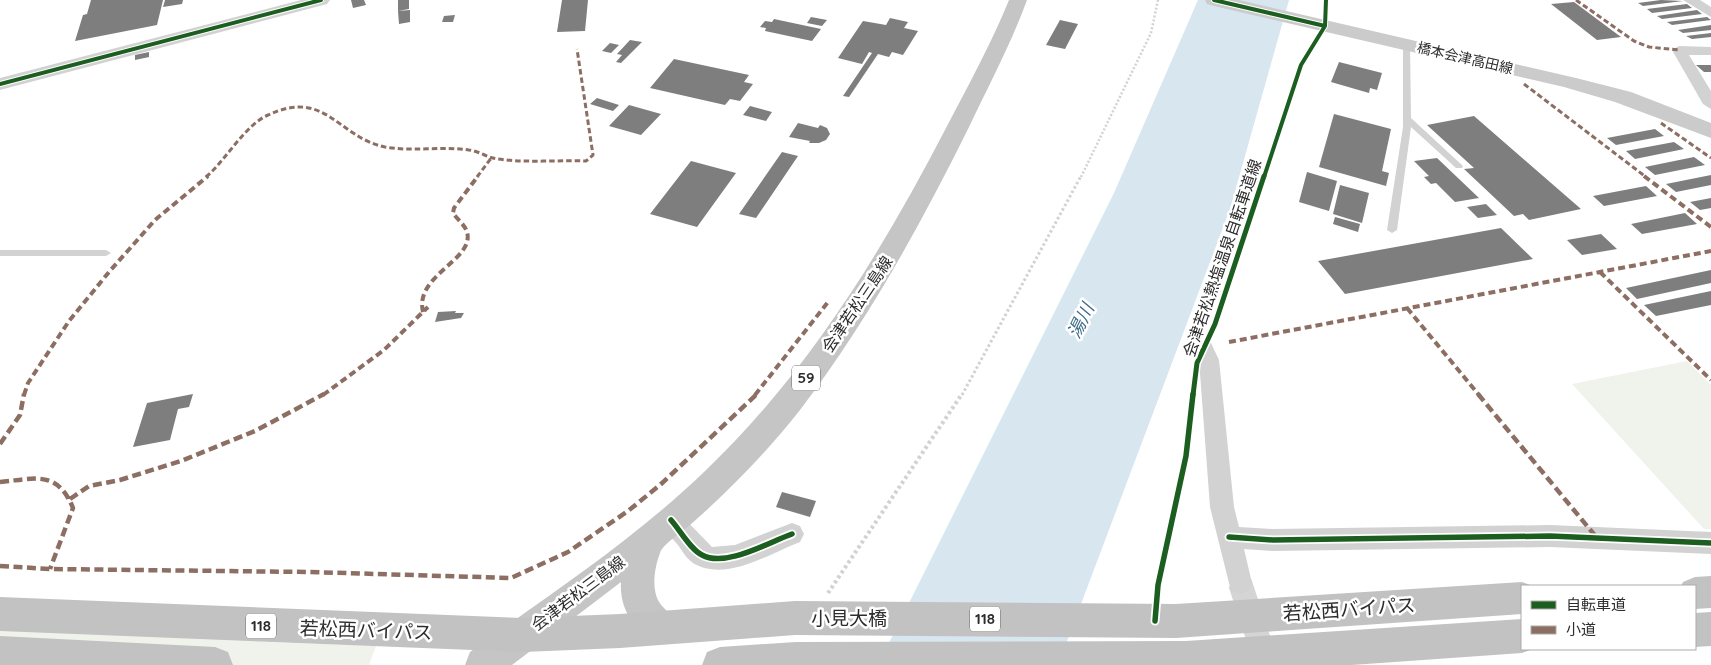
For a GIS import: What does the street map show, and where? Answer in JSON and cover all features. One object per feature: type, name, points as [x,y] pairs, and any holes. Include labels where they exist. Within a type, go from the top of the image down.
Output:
[{"type":"highway","points":[[1696,593],[1711,592]]},
{"type":"highway","name":"若松西バイパス","points":[[1176,621],[1521,598]]},
{"type":"highway","name":"若松西バイパス","points":[[0,614],[305,628],[523,635]]},
{"type":"highway","name":"小見大橋","points":[[523,635],[620,631],[795,618],[1176,621]]},
{"type":"highway","points":[[1696,630],[1711,629]]},
{"type":"highway","points":[[720,665],[796,660],[1186,659],[1521,636]]},
{"type":"highway","points":[[0,653],[215,665]]},
{"type":"main road","name":"会津若松三島線","points":[[483,665],[659,530],[713,484],[775,418],[864,296],[928,187],[1018,0]]},
{"type":"main road","name":"橋本会津高田線","points":[[1214,0],[1569,82],[1623,97],[1708,125]]},
{"type":"main road","points":[[659,530],[637,572],[638,599],[653,622],[661,627]]},
{"type":"street","points":[[0,84],[321,0]]},
{"type":"street","points":[[1690,0],[1711,13]]},
{"type":"street","points":[[1711,51],[1679,50],[1711,104]]},
{"type":"street","points":[[1204,348],[1208,360],[1222,507],[1240,582]]},
{"type":"street","points":[[659,530],[700,554],[712,558],[732,558],[792,534]]},
{"type":"street","points":[[1229,537],[1274,540],[1550,536],[1711,543]]},
{"type":"lane","points":[[1392,230],[1406,118],[1406,44]]},
{"type":"lane","points":[[1406,118],[1459,166]]},
{"type":"lane","points":[[0,253],[106,253]]},
{"type":"path","points":[[825,597],[964,391],[1069,201],[1151,33],[1158,0]]},
{"type":"shaded area","points":[[1687,361],[1711,385],[1711,529],[1704,529],[1572,384]]},
{"type":"shaded area","points":[[0,620],[146,626],[266,642],[376,646],[369,665],[188,665],[0,653]]},
{"type":"water","name":"湯川","points":[[1198,0],[1289,0],[1230,209],[1058,665],[878,665],[1114,193]]},
{"type":"building","points":[[91,0],[163,0],[157,25],[75,41],[83,15],[87,14]]},
{"type":"building","points":[[165,0],[183,0],[182,4],[163,7]]},
{"type":"building","points":[[351,0],[364,0],[366,5],[353,8]]},
{"type":"building","points":[[398,0],[409,0],[409,9],[398,11]]},
{"type":"building","points":[[562,0],[588,0],[585,31],[557,32]]},
{"type":"building","points":[[1661,0],[1683,1],[1643,6],[1638,3]]},
{"type":"building","points":[[1574,2],[1621,37],[1597,40],[1551,4]]},
{"type":"building","points":[[1687,4],[1692,8],[1652,13],[1647,9]]},
{"type":"building","points":[[410,10],[410,22],[399,24],[398,11]]},
{"type":"building","points":[[1697,10],[1702,14],[1662,19],[1657,16]]},
{"type":"building","points":[[455,15],[453,22],[442,22],[444,16]]},
{"type":"building","points":[[811,17],[827,20],[822,26],[807,23]]},
{"type":"building","points":[[1707,17],[1711,20],[1672,25],[1667,22]]},
{"type":"building","points":[[890,18],[908,22],[904,28],[918,31],[903,55],[892,52],[889,57],[878,54],[849,97],[843,96],[872,53],[869,52],[862,64],[838,58],[863,21],[886,25]]},
{"type":"building","points":[[774,19],[821,29],[812,41],[765,31],[766,28],[760,27],[765,21],[772,22]]},
{"type":"building","points":[[1060,20],[1078,24],[1065,49],[1046,45]]},
{"type":"building","points":[[1711,25],[1711,30],[1683,33],[1678,30]]},
{"type":"building","points":[[1711,33],[1711,37],[1692,39],[1686,36]]},
{"type":"building","points":[[630,40],[642,42],[621,63],[616,62],[622,55],[617,54]]},
{"type":"building","points":[[610,43],[619,45],[611,53],[602,51]]},
{"type":"building","points":[[149,52],[149,57],[135,60],[135,55]]},
{"type":"building","points":[[674,59],[749,75],[744,82],[753,84],[740,101],[730,99],[725,105],[650,88]]},
{"type":"building","points":[[1339,62],[1382,73],[1377,90],[1370,88],[1369,93],[1331,82]]},
{"type":"building","points":[[1696,65],[1711,65],[1711,72],[1704,72]]},
{"type":"building","points":[[597,98],[619,105],[613,111],[590,104]]},
{"type":"building","points":[[629,105],[661,114],[641,135],[609,126]]},
{"type":"building","points":[[750,106],[772,112],[766,121],[743,115]]},
{"type":"building","points":[[1334,114],[1391,129],[1382,171],[1389,173],[1386,186],[1319,167]]},
{"type":"building","points":[[1474,116],[1581,209],[1529,220],[1523,214],[1514,216],[1464,169],[1474,168],[1427,125]]},
{"type":"building","points":[[798,123],[818,128],[820,125],[827,128],[830,134],[826,140],[819,143],[809,143],[810,141],[789,137]]},
{"type":"building","points":[[1655,129],[1664,136],[1616,145],[1607,138]]},
{"type":"building","points":[[1674,142],[1684,149],[1635,159],[1626,151]]},
{"type":"building","points":[[782,152],[798,156],[756,218],[739,214]]},
{"type":"building","points":[[1694,157],[1705,165],[1655,175],[1645,167]]},
{"type":"building","points":[[1437,158],[1479,198],[1455,202],[1436,183],[1431,184],[1424,177],[1429,176],[1414,161]]},
{"type":"building","points":[[691,161],[736,173],[697,227],[650,214]]},
{"type":"building","points":[[1307,172],[1337,181],[1329,211],[1299,202]]},
{"type":"building","points":[[1711,175],[1711,185],[1676,192],[1666,184]]},
{"type":"building","points":[[1340,185],[1369,193],[1362,223],[1333,214]]},
{"type":"building","points":[[1646,186],[1657,196],[1604,206],[1593,196]]},
{"type":"building","points":[[1711,198],[1711,208],[1700,210],[1690,202]]},
{"type":"building","points":[[1486,204],[1497,215],[1478,218],[1467,207]]},
{"type":"building","points":[[1685,213],[1697,224],[1642,234],[1631,224]]},
{"type":"building","points":[[1335,217],[1360,224],[1358,232],[1333,224]]},
{"type":"building","points":[[1501,228],[1533,259],[1345,294],[1318,261]]},
{"type":"building","points":[[1601,234],[1617,249],[1582,255],[1567,240]]},
{"type":"building","points":[[1711,270],[1711,283],[1637,299],[1626,288]]},
{"type":"building","points":[[1711,291],[1711,305],[1656,316],[1644,305]]},
{"type":"building","points":[[456,311],[455,313],[464,313],[461,318],[435,322],[438,312]]},
{"type":"building","points":[[193,394],[189,407],[178,409],[170,440],[133,447],[147,403]]},
{"type":"building","points":[[782,492],[816,501],[810,517],[776,507]]},
{"type":"tunnel","points":[[1240,583],[1267,665]]},
{"type":"marked path","points":[[1576,0],[1634,41],[1649,47],[1679,50]]},
{"type":"marked path","points":[[0,444],[20,415],[21,403],[28,383],[69,321],[155,220],[217,168],[253,126],[267,115],[301,106],[321,110],[355,135],[385,147],[470,150],[497,159],[586,161],[593,155],[577,49]]},
{"type":"marked path","points":[[1524,84],[1711,227]]},
{"type":"marked path","points":[[1661,123],[1711,158]]},
{"type":"marked path","points":[[423,312],[421,300],[426,289],[464,248],[467,240],[467,232],[453,213],[454,208],[492,157]]},
{"type":"marked path","points":[[1229,342],[1711,251]]},
{"type":"marked path","points":[[1600,272],[1711,380]]},
{"type":"marked path","points":[[0,566],[50,569],[310,572],[488,579],[511,578],[568,552],[628,511],[660,485],[760,391],[828,302]]},
{"type":"marked path","points":[[70,499],[89,486],[120,480],[181,461],[255,431],[315,401],[384,350],[428,307]]},
{"type":"marked path","points":[[1407,308],[1597,538]]},
{"type":"marked path","points":[[0,482],[46,478],[59,486],[69,499],[73,508],[50,569]]},
{"type":"cycle path","points":[[0,84],[321,0]]},
{"type":"cycle path","points":[[1214,0],[1325,26]]},
{"type":"cycle path","name":"会津若松熱塩温泉自転車道線","points":[[1155,621],[1158,585],[1186,456],[1197,363],[1215,324],[1301,65],[1325,26],[1326,0]]},
{"type":"cycle path","points":[[671,520],[699,553],[712,558],[735,556],[792,534]]},
{"type":"cycle path","points":[[1229,537],[1273,540],[1550,536],[1711,543]]}]
